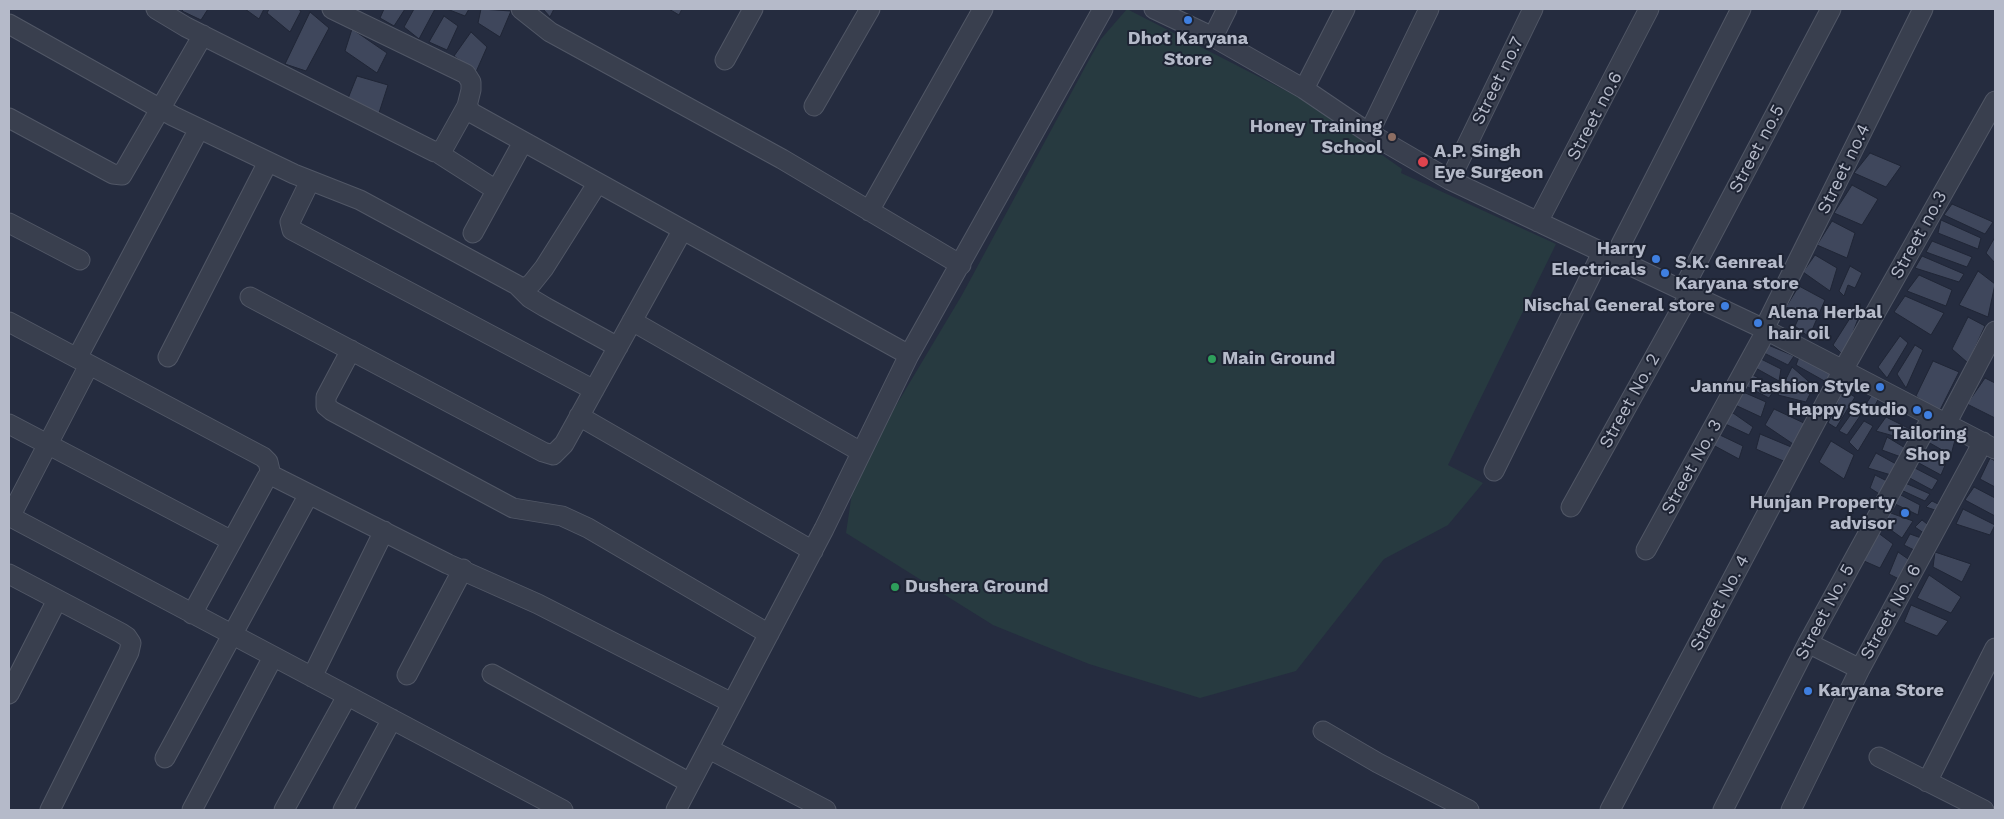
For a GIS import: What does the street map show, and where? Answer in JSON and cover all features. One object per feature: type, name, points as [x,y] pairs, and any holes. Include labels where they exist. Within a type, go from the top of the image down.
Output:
[{"type":"street","points":[[156,9],[203,36],[438,153],[496,190]]},
{"type":"street","points":[[332,9],[466,74],[471,82],[467,106],[443,149],[438,153]]},
{"type":"street","points":[[521,9],[550,32],[709,118],[961,265]]},
{"type":"street","points":[[725,60],[753,9]]},
{"type":"street","points":[[814,106],[870,9]]},
{"type":"street","points":[[869,211],[983,9]]},
{"type":"street","points":[[676,810],[813,551],[909,355],[1103,9]]},
{"type":"street","points":[[1154,9],[1213,37],[1304,89],[1369,133],[1450,180],[1765,330],[1989,446]]},
{"type":"street","points":[[1213,37],[1228,9]]},
{"type":"street","points":[[1304,89],[1344,9]]},
{"type":"street","points":[[1369,133],[1429,9]]},
{"type":"street","name":"Street no.7","points":[[1450,180],[1533,9]]},
{"type":"street","name":"Street no.6","points":[[1538,222],[1649,9]]},
{"type":"street","points":[[1494,470],[1741,9]]},
{"type":"street","name":"Street no.5","points":[[1686,292],[1831,9]]},
{"type":"street","name":"Street no.4","points":[[1765,330],[1924,9]]},
{"type":"street","points":[[9,24],[200,129],[310,181],[360,200],[488,269],[545,307],[618,347]]},
{"type":"street","points":[[9,118],[118,176],[122,175],[203,36]]},
{"type":"street","name":"Street no.3","points":[[1843,370],[1995,101]]},
{"type":"street","points":[[467,106],[472,113],[597,184],[909,355]]},
{"type":"street","points":[[200,129],[83,362],[46,444],[9,517],[563,810]]},
{"type":"street","points":[[473,233],[523,142]]},
{"type":"street","points":[[168,357],[268,162]]},
{"type":"street","points":[[310,181],[290,222],[292,230],[594,390]]},
{"type":"street","points":[[522,290],[532,283],[544,268],[597,184]]},
{"type":"street","points":[[9,223],[80,260]]},
{"type":"street","points":[[250,297],[543,452],[553,455],[564,444],[682,231]]},
{"type":"street","name":"Street No. 2","points":[[1571,507],[1686,292]]},
{"type":"street","points":[[632,321],[861,452]]},
{"type":"street","points":[[9,322],[263,457],[268,462],[271,475]]},
{"type":"street","name":"Street No. 3","points":[[1646,550],[1765,330]]},
{"type":"street","name":"Street No. 5","points":[[1723,810],[1808,643],[1939,420],[1995,330]]},
{"type":"street","points":[[351,350],[326,397],[326,406],[332,411],[513,508],[562,516],[588,528],[769,634]]},
{"type":"street","name":"Street No. 4","points":[[1610,810],[1843,370]]},
{"type":"street","points":[[579,416],[813,551]]},
{"type":"street","points":[[9,424],[232,541]]},
{"type":"street","name":"Street No. 6","points":[[1791,810],[1860,670],[1989,446]]},
{"type":"street","points":[[271,475],[384,532],[538,604],[732,703]]},
{"type":"street","points":[[192,614],[267,477],[271,475]]},
{"type":"street","points":[[166,758],[309,494]]},
{"type":"street","points":[[312,677],[384,532]]},
{"type":"street","points":[[407,674],[463,570]]},
{"type":"street","points":[[9,574],[127,637],[131,647],[50,810]]},
{"type":"street","points":[[9,694],[57,600]]},
{"type":"street","points":[[1808,643],[1860,670]]},
{"type":"street","points":[[1927,782],[1995,648]]},
{"type":"street","points":[[192,810],[273,657]]},
{"type":"street","points":[[492,674],[690,783]]},
{"type":"street","points":[[284,810],[347,696]]},
{"type":"street","points":[[343,810],[392,719]]},
{"type":"street","points":[[1323,731],[1378,763],[1469,810]]},
{"type":"street","points":[[709,749],[826,810]]},
{"type":"street","points":[[1879,757],[1984,810]]},
{"type":"shaded area","name":"Main Ground","points":[[1127,9],[1304,100],[1402,169],[1401,173],[1556,244],[1448,465],[1483,483],[1448,525],[1384,559],[1296,671],[1200,698],[1089,664],[993,625],[846,533],[852,493],[885,424],[962,295],[1101,39]]},
{"type":"building","points":[[184,9],[208,9],[201,20],[182,11]]},
{"type":"building","points":[[245,9],[264,9],[259,19]]},
{"type":"building","points":[[269,9],[298,9],[301,11],[290,32],[267,13]]},
{"type":"building","points":[[384,9],[405,9],[394,26],[380,18]]},
{"type":"building","points":[[414,9],[435,9],[419,39],[404,27]]},
{"type":"building","points":[[447,9],[469,9],[465,16]]},
{"type":"building","points":[[481,9],[511,11],[500,37],[478,23]]},
{"type":"building","points":[[543,9],[554,9],[550,17]]},
{"type":"building","points":[[669,9],[682,9],[679,15]]},
{"type":"building","points":[[310,12],[329,28],[306,71],[285,64]]},
{"type":"building","points":[[444,16],[458,26],[447,50],[429,42]]},
{"type":"building","points":[[352,29],[387,53],[377,73],[345,51]]},
{"type":"building","points":[[471,32],[487,47],[476,72],[454,56]]},
{"type":"building","points":[[357,76],[388,85],[378,116],[347,101]]},
{"type":"building","points":[[1870,153],[1901,166],[1886,187],[1854,173]]},
{"type":"building","points":[[1852,185],[1878,199],[1862,225],[1834,213]]},
{"type":"building","points":[[1952,204],[1993,222],[1985,234],[1944,215]]},
{"type":"building","points":[[1941,220],[1981,238],[1978,249],[1938,233]]},
{"type":"building","points":[[1832,221],[1855,233],[1847,258],[1817,245]]},
{"type":"building","points":[[1995,237],[1995,263],[1986,253]]},
{"type":"building","points":[[1932,241],[1972,257],[1967,267],[1926,252]]},
{"type":"building","points":[[1815,255],[1837,268],[1830,291],[1803,272]]},
{"type":"building","points":[[1922,256],[1964,274],[1959,282],[1915,268]]},
{"type":"building","points":[[1850,266],[1862,273],[1855,288],[1848,285],[1844,296],[1839,291]]},
{"type":"building","points":[[1978,271],[1995,284],[1988,317],[1959,305]]},
{"type":"building","points":[[1919,275],[1952,290],[1946,306],[1907,291]]},
{"type":"building","points":[[1799,286],[1825,300],[1809,337],[1795,326],[1801,313],[1786,307]]},
{"type":"building","points":[[1905,296],[1944,313],[1931,335],[1894,312]]},
{"type":"building","points":[[1852,315],[1858,319],[1844,356],[1833,345]]},
{"type":"building","points":[[1968,317],[1985,326],[1968,363],[1952,349]]},
{"type":"building","points":[[1900,336],[1908,343],[1887,378],[1878,367]]},
{"type":"building","points":[[1766,344],[1794,356],[1788,365],[1762,352]]},
{"type":"building","points":[[1915,345],[1923,350],[1906,388],[1897,374]]},
{"type":"building","points":[[1799,357],[1835,372],[1828,383],[1796,365]]},
{"type":"building","points":[[1761,359],[1781,369],[1779,381],[1752,366]]},
{"type":"building","points":[[1933,361],[1959,372],[1938,414],[1916,396]]},
{"type":"building","points":[[1792,367],[1814,386],[1806,402],[1778,395]]},
{"type":"building","points":[[1751,374],[1776,387],[1769,398],[1742,384]]},
{"type":"building","points":[[1985,378],[1995,383],[1995,418],[1967,404]]},
{"type":"building","points":[[1843,390],[1855,397],[1836,428],[1828,423]]},
{"type":"building","points":[[1741,391],[1766,402],[1761,417],[1733,404]]},
{"type":"building","points":[[1873,393],[1880,396],[1873,409],[1866,404]]},
{"type":"building","points":[[1774,409],[1806,424],[1796,446],[1765,425]]},
{"type":"building","points":[[1854,410],[1862,413],[1847,435],[1839,431]]},
{"type":"building","points":[[1733,413],[1753,427],[1749,435],[1721,422]]},
{"type":"building","points":[[1886,417],[1912,430],[1908,440],[1876,431]]},
{"type":"building","points":[[1864,421],[1873,426],[1858,451],[1849,442]]},
{"type":"building","points":[[1933,432],[1955,440],[1951,455],[1928,442]]},
{"type":"building","points":[[1760,434],[1796,449],[1788,463],[1756,449]]},
{"type":"building","points":[[1720,435],[1743,446],[1739,459],[1713,445]]},
{"type":"building","points":[[1887,437],[1907,449],[1901,457],[1882,450]]},
{"type":"building","points":[[1831,441],[1854,455],[1844,479],[1819,462]]},
{"type":"building","points":[[1876,453],[1896,464],[1891,475],[1868,468]]},
{"type":"building","points":[[1923,453],[1946,463],[1941,475],[1917,462]]},
{"type":"building","points":[[1990,458],[1995,461],[1995,487],[1980,479]]},
{"type":"building","points":[[1913,467],[1938,480],[1932,490],[1906,476]]},
{"type":"building","points":[[1875,475],[1887,481],[1881,495],[1870,488]]},
{"type":"building","points":[[1903,482],[1930,494],[1925,501],[1899,489]]},
{"type":"building","points":[[1974,487],[1995,498],[1995,516],[1965,500]]},
{"type":"building","points":[[1897,493],[1920,505],[1918,515],[1893,503]]},
{"type":"building","points":[[1932,501],[1944,507],[1941,512],[1926,507]]},
{"type":"building","points":[[1963,509],[1995,525],[1990,535],[1956,524]]},
{"type":"building","points":[[1888,512],[1913,521],[1902,538],[1880,522]]},
{"type":"building","points":[[1922,520],[1931,527],[1928,536],[1915,527]]},
{"type":"building","points":[[1877,532],[1893,544],[1880,568],[1864,561]]},
{"type":"building","points":[[1910,534],[1924,539],[1918,552],[1904,545]]},
{"type":"building","points":[[1898,552],[1911,561],[1903,581],[1889,574]]},
{"type":"building","points":[[1935,552],[1971,564],[1962,582],[1933,567]]},
{"type":"building","points":[[1929,575],[1961,597],[1951,613],[1917,598]]},
{"type":"building","points":[[1911,605],[1948,621],[1937,636],[1904,622]]},
{"type":"place","name":"Dhot Karyana Store","points":[[1188,20]]},
{"type":"place","name":"Honey Training School","points":[[1392,137]]},
{"type":"place","name":"A.P. Singh Eye Surgeon","points":[[1423,162]]},
{"type":"place","name":"Harry Electricals","points":[[1656,259]]},
{"type":"place","name":"S.K. Genreal Karyana store","points":[[1665,273]]},
{"type":"place","name":"Nischal General store","points":[[1725,306]]},
{"type":"place","name":"Alena Herbal hair oil","points":[[1758,323]]},
{"type":"place","name":"Main Ground","points":[[1212,359]]},
{"type":"place","name":"Jannu Fashion Style","points":[[1880,387]]},
{"type":"place","name":"Happy Studio","points":[[1917,410]]},
{"type":"place","name":"Tailoring Shop","points":[[1928,415]]},
{"type":"place","name":"Hunjan Property advisor","points":[[1905,513]]},
{"type":"place","name":"Dushera Ground","points":[[895,587]]},
{"type":"place","name":"Karyana Store","points":[[1808,691]]}]
